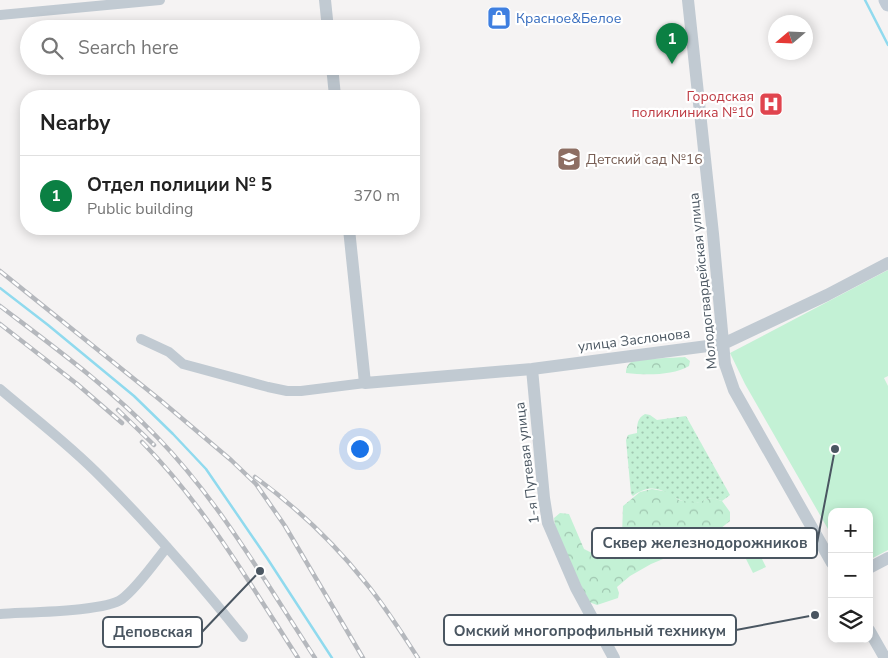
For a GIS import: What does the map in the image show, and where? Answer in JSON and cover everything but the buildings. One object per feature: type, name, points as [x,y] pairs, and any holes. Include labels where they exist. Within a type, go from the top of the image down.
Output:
[{"type":"main road","points":[[886,0],[888,4]]},
{"type":"street","points":[[0,15],[158,0]]},
{"type":"street","points":[[325,0],[327,20]]},
{"type":"street","name":"Молодогвардейская улица","points":[[688,0],[725,364],[734,390],[828,556]]},
{"type":"street","points":[[333,75],[334,90]]},
{"type":"street","points":[[142,339],[169,352],[183,364],[287,391],[365,383],[350,235]]},
{"type":"street","name":"улица Заслонова","points":[[365,383],[532,369],[723,344],[827,295],[888,263]]},
{"type":"street","name":"1-я Путевая улица","points":[[532,369],[548,523],[576,588],[614,658]]},
{"type":"street","points":[[0,390],[61,440],[100,476],[168,547],[243,636]]},
{"type":"street","points":[[0,614],[95,607],[116,603],[128,594],[168,547]]},
{"type":"street","points":[[873,566],[888,558]]},
{"type":"street","points":[[873,637],[885,658]]},
{"type":"green space","points":[[888,270],[888,376],[884,378],[888,386],[888,550],[873,558],[873,508],[828,508],[828,529],[745,384],[730,353]]},
{"type":"green space","points":[[685,357],[690,361],[689,366],[675,372],[626,373],[631,362]]},
{"type":"green space","points":[[645,414],[657,420],[686,416],[730,495],[722,501],[710,498],[696,503],[680,500],[666,492],[651,489],[643,490],[633,496],[631,494],[626,440],[628,435],[637,433],[639,420]]},
{"type":"green space","points":[[652,489],[668,492],[679,500],[696,503],[712,498],[722,501],[730,512],[730,521],[702,543],[651,564],[630,576],[617,587],[618,598],[597,605],[589,602],[556,534],[554,518],[560,513],[569,514],[584,549],[592,553],[617,546],[622,536],[623,506],[640,492]]},
{"type":"green space","points":[[756,547],[766,567],[753,573],[743,553]]},
{"type":"waterway","points":[[865,0],[888,45]]},
{"type":"waterway","points":[[0,288],[134,396],[206,469],[332,658]]},
{"type":"railway","points":[[0,271],[159,399],[231,460],[256,484],[285,526],[363,658]]},
{"type":"railway","points":[[0,306],[61,352],[120,401],[180,462],[222,516],[315,658]]},
{"type":"railway","points":[[0,324],[77,384],[122,423]]},
{"type":"railway","points":[[118,410],[154,445]]},
{"type":"railway","points":[[142,442],[186,492],[226,546],[298,658]]},
{"type":"railway","points":[[255,477],[300,513],[340,553],[379,600],[418,658]]},
{"type":"place","name":"Красное&Белое","points":[[499,18]]},
{"type":"place","name":"Отдел полиции № 5","points":[[672,64]]},
{"type":"place","name":"Городская поликлиника №10","points":[[771,104]]},
{"type":"place","name":"Детский сад №16","points":[[569,159]]},
{"type":"place","name":"Сквер железнодорожников","points":[[835,449]]},
{"type":"place","name":"Деповская","points":[[260,571]]},
{"type":"place","name":"Омский многопрофильный техникум","points":[[815,615]]}]
